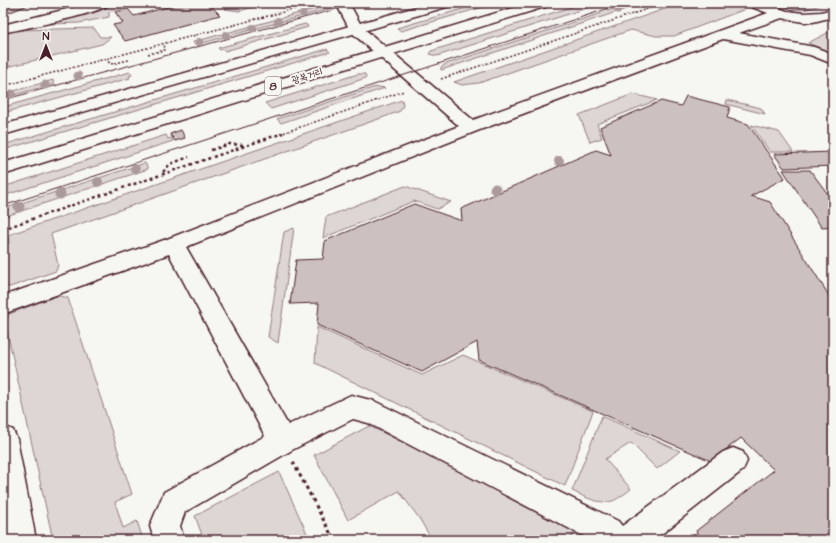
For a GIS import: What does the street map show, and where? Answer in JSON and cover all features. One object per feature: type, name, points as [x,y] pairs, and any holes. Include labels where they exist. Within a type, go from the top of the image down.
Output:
[{"type":"main road","points":[[3,29],[88,9],[103,3]]},
{"type":"main road","points":[[341,3],[345,7],[356,29],[471,127]]},
{"type":"main road","points":[[3,130],[445,3]]},
{"type":"main road","name":"광복거리","points":[[3,169],[542,3]]},
{"type":"main road","points":[[754,3],[779,14],[808,18],[833,13]]},
{"type":"main road","points":[[3,305],[174,244],[471,127],[779,14]]},
{"type":"main road","points":[[721,35],[814,51],[833,59]]},
{"type":"main road","points":[[174,244],[282,440]]},
{"type":"main road","points":[[169,540],[165,526],[174,502],[282,440],[351,407],[374,413],[606,532],[614,540]]},
{"type":"main road","points":[[3,439],[20,540]]},
{"type":"main road","points":[[629,540],[733,461]]},
{"type":"path","points":[[3,86],[317,3]]},
{"type":"path","points":[[3,229],[245,145],[665,3]]},
{"type":"path","points":[[148,54],[165,50],[164,44]]},
{"type":"path","points":[[106,59],[111,64],[129,60]]},
{"type":"path","points":[[211,150],[230,144],[245,145]]},
{"type":"path","points":[[162,174],[170,164],[189,157]]},
{"type":"path","points":[[282,440],[334,540]]},
{"type":"shaded area","points":[[112,3],[129,3],[134,5],[109,12],[109,17],[79,23],[50,24],[52,21],[93,13],[107,7]]},
{"type":"shaded area","points":[[233,3],[269,3],[239,11],[225,9]]},
{"type":"shaded area","points":[[483,3],[497,3],[401,31],[397,28]]},
{"type":"shaded area","points":[[584,3],[603,3],[437,56],[429,54],[431,51]]},
{"type":"shaded area","points":[[632,3],[644,3],[441,70],[441,67],[446,64]]},
{"type":"shaded area","points":[[682,3],[742,3],[745,7],[743,10],[674,36],[656,36],[631,30],[479,83],[462,85],[454,82]]},
{"type":"shaded area","points":[[774,3],[825,3],[800,10]]},
{"type":"shaded area","points":[[329,5],[332,8],[195,45],[193,42]]},
{"type":"shaded area","points":[[305,24],[308,27],[225,51],[218,48]]},
{"type":"shaded area","points":[[94,28],[100,37],[111,37],[102,44],[3,68],[3,33],[16,30]]},
{"type":"shaded area","points":[[833,30],[833,54],[808,43]]},
{"type":"shaded area","points":[[327,49],[330,52],[3,150],[3,145]]},
{"type":"shaded area","points":[[130,72],[132,75],[129,76],[130,78],[3,113],[3,107]]},
{"type":"shaded area","points":[[358,74],[365,74],[366,78],[271,109],[265,103]]},
{"type":"shaded area","points":[[53,80],[54,84],[3,98],[3,94]]},
{"type":"shaded area","points":[[372,88],[385,88],[281,123],[277,119]]},
{"type":"shaded area","points":[[633,94],[657,100],[597,124],[602,138],[590,142],[579,115]]},
{"type":"shaded area","points":[[402,100],[403,106],[400,111],[387,116],[51,234],[58,265],[56,271],[10,287],[4,286],[3,245],[9,243],[8,235]]},
{"type":"shaded area","points":[[727,100],[761,108],[765,114],[726,104]]},
{"type":"shaded area","points":[[751,125],[779,132],[793,152],[770,152]]},
{"type":"shaded area","points":[[166,135],[168,139],[171,138],[173,141],[3,196],[3,187]]},
{"type":"shaded area","points":[[145,163],[148,169],[3,217],[3,209]]},
{"type":"shaded area","points":[[405,186],[451,202],[437,209],[414,201],[323,238],[326,217]]},
{"type":"shaded area","points":[[294,228],[278,343],[268,337],[284,232]]},
{"type":"shaded area","points":[[60,296],[68,298],[132,494],[115,502],[123,528],[137,521],[143,540],[53,540],[5,322],[9,314],[53,297]]},
{"type":"shaded area","points":[[317,327],[422,375],[463,355],[593,411],[565,486],[315,363]]},
{"type":"shaded area","points":[[602,416],[680,451],[657,469],[631,443],[605,459],[631,489],[610,502],[593,500],[572,491]]},
{"type":"shaded area","points":[[369,426],[562,519],[575,534],[567,540],[432,540],[419,518],[399,491],[348,520],[314,455]]},
{"type":"shaded area","points":[[279,472],[310,540],[204,540],[195,516]]},
{"type":"building","points":[[9,3],[33,3],[3,15],[3,6]]},
{"type":"building","points":[[183,3],[208,3],[220,15],[125,41],[113,25],[123,23],[115,12],[128,9],[134,16]]},
{"type":"building","points":[[686,96],[730,107],[727,118],[748,124],[785,178],[751,196],[770,202],[833,302],[833,540],[700,540],[696,531],[774,470],[741,438],[711,461],[479,360],[477,342],[422,372],[317,325],[319,303],[290,304],[296,260],[323,259],[325,241],[414,204],[462,221],[461,209],[596,150],[611,155],[600,127],[661,101],[681,106]]},
{"type":"building","points":[[181,130],[185,138],[175,141],[170,134]]},
{"type":"building","points":[[833,152],[833,166],[784,168],[774,154]]},
{"type":"building","points":[[783,170],[810,170],[833,201],[833,227],[822,228]]},
{"type":"tram line","points":[[3,100],[358,3]]},
{"type":"tram line","points":[[3,206],[625,3]]}]
